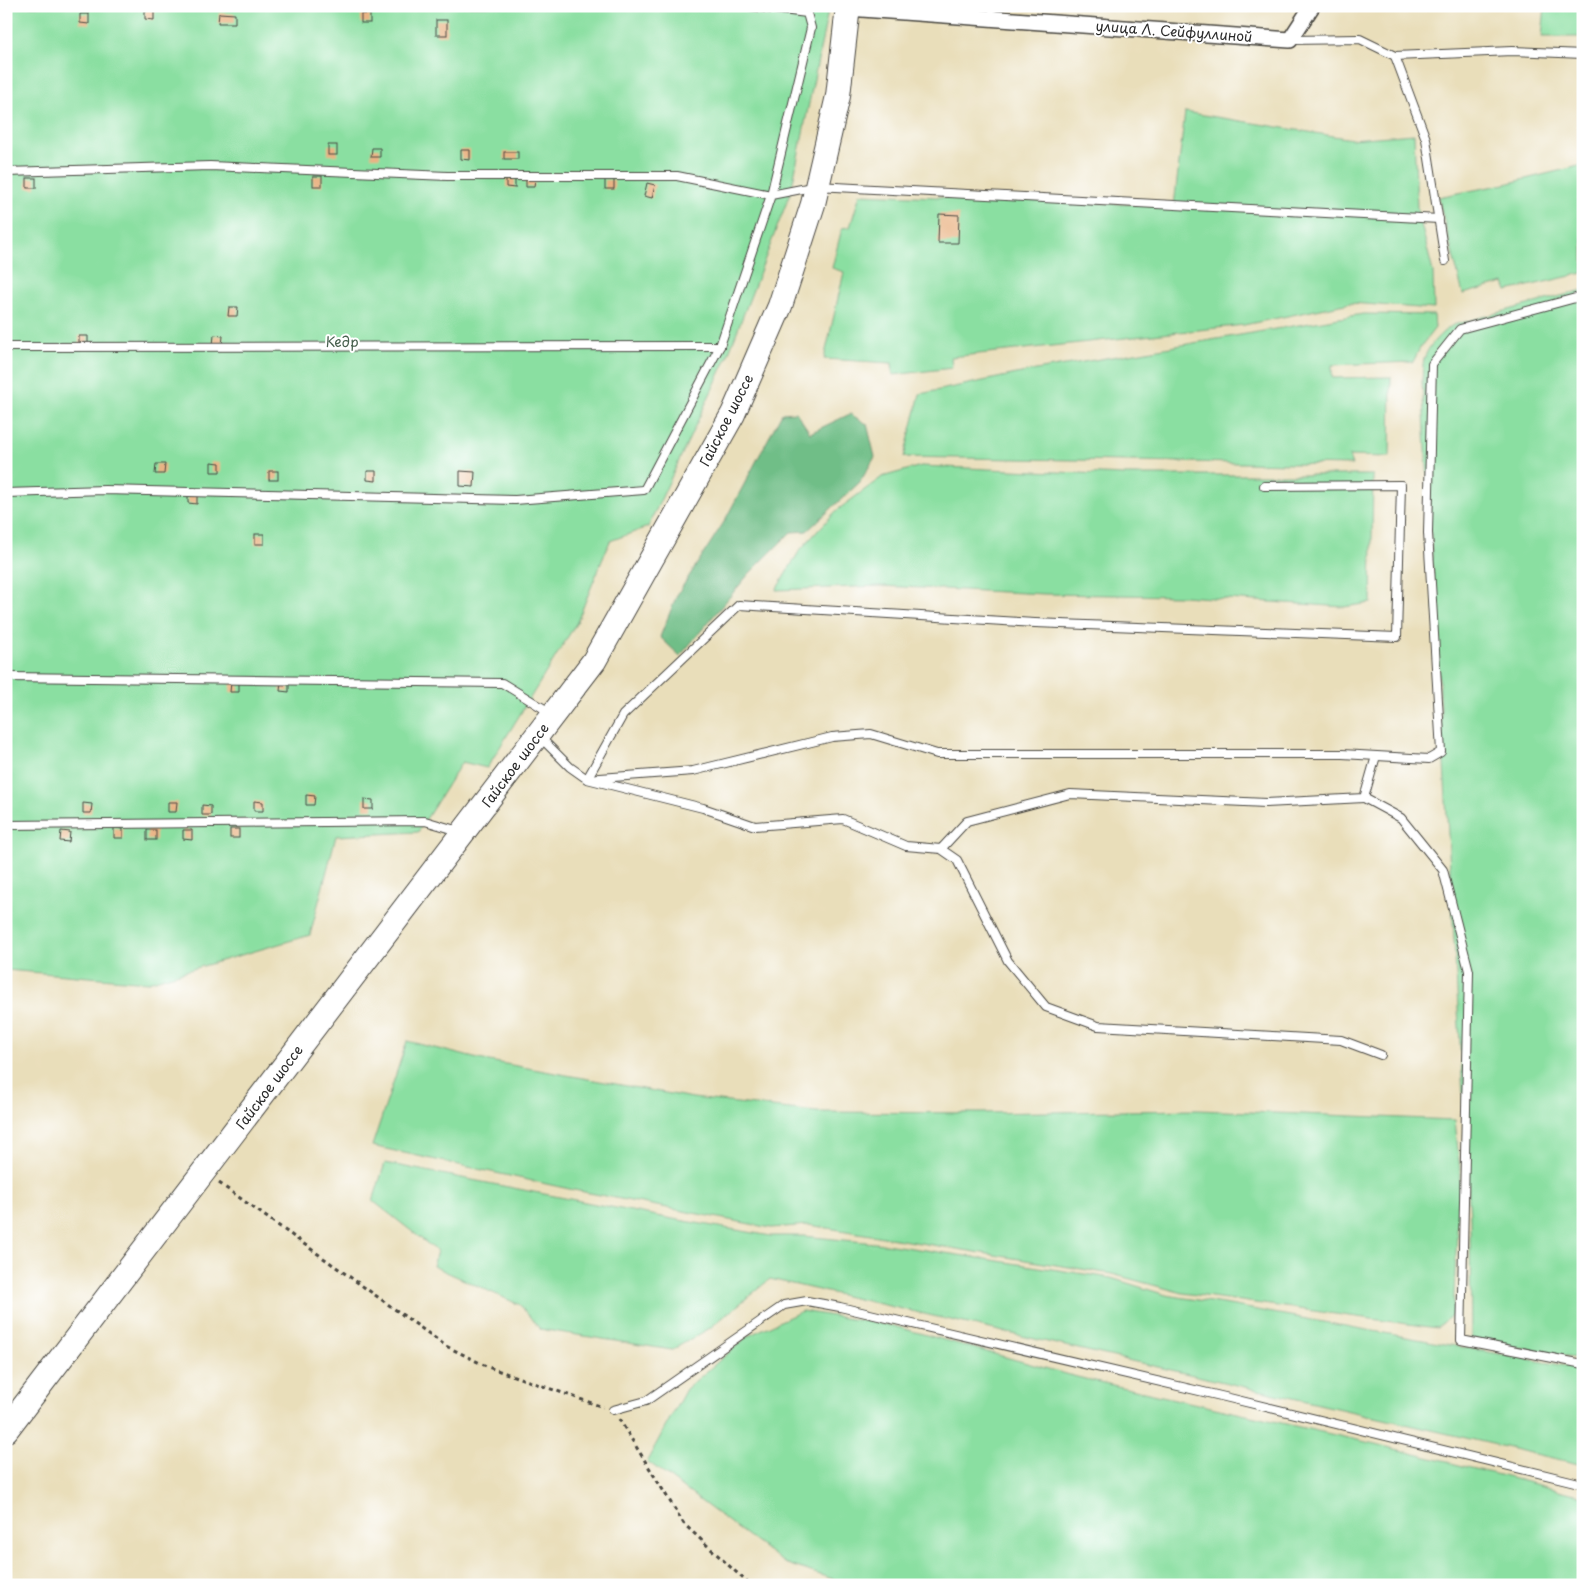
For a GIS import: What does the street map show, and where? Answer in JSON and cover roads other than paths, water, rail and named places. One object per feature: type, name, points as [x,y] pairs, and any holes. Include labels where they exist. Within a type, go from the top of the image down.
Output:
[{"type":"main road","name":"Гайское шоссе","points":[[6,1430],[594,661],[733,414],[780,306],[813,204],[838,96],[848,7]]},
{"type":"street","points":[[1290,40],[1312,6]]},
{"type":"street","name":"улица Л. Сейфуллиной","points":[[848,7],[1009,13],[1290,40]]},
{"type":"lane","points":[[6,492],[105,490],[515,500],[644,490],[720,346],[771,195],[811,28],[808,13],[749,6]]},
{"type":"lane","points":[[1290,40],[1360,39],[1395,56],[1512,51],[1583,54]]},
{"type":"lane","points":[[1395,56],[1426,139],[1445,261]]},
{"type":"lane","points":[[6,172],[210,166],[447,176],[676,176],[771,195],[817,186],[1438,219]]},
{"type":"lane","points":[[587,779],[693,771],[832,737],[870,734],[937,754],[1342,754],[1429,759],[1441,752],[1428,533],[1432,364],[1460,329],[1583,296]]},
{"type":"lane","points":[[6,347],[720,346]]},
{"type":"lane","points":[[587,779],[623,715],[739,605],[1035,623],[1398,636],[1401,485],[1264,486]]},
{"type":"lane","points":[[6,677],[502,683],[553,715]]},
{"type":"lane","points":[[538,735],[570,767],[587,779],[703,808],[755,826],[843,820],[906,846],[941,849],[957,860],[1008,961],[1046,1007],[1098,1026],[1341,1040],[1382,1055]]},
{"type":"lane","points":[[1364,798],[1376,756]]},
{"type":"lane","points":[[941,849],[967,821],[1070,794],[1266,803],[1364,798],[1402,818],[1443,870],[1469,971],[1461,1340],[1583,1364]]},
{"type":"lane","points":[[6,825],[425,821],[464,832]]},
{"type":"lane","points":[[613,1410],[646,1401],[784,1305],[808,1301],[1205,1392],[1583,1484]]},
{"type":"park label","name":"Кедр","points":[[342,341]]}]
